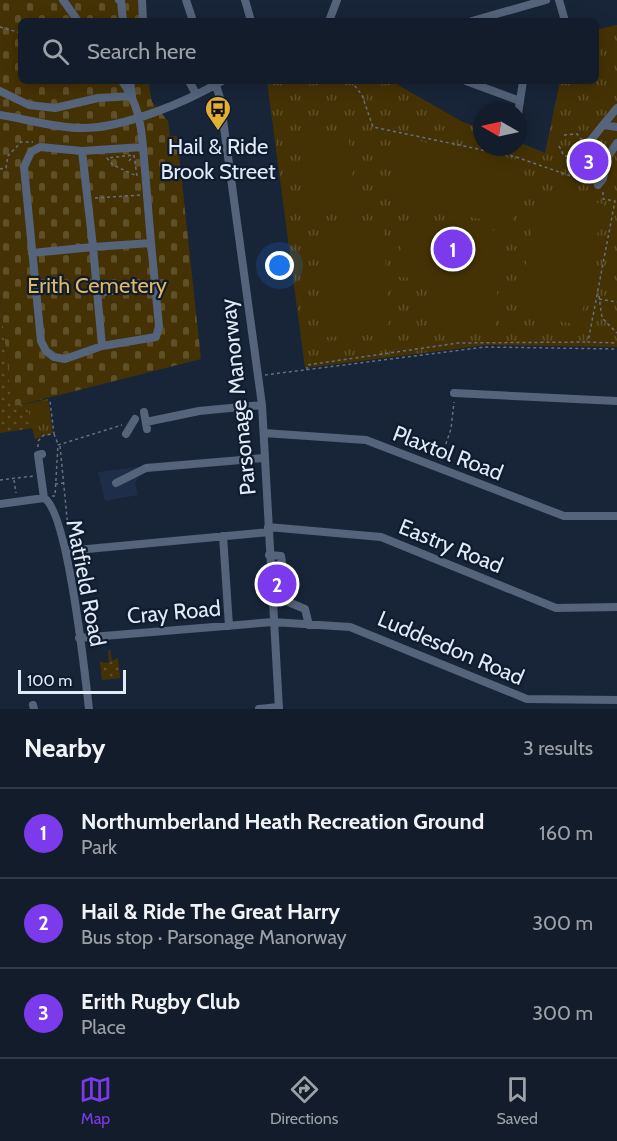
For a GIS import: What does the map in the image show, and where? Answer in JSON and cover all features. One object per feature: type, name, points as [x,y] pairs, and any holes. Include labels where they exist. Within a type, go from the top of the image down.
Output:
[{"type":"street","points":[[63,0],[76,18]]},
{"type":"street","points":[[120,0],[123,18]]},
{"type":"street","points":[[142,0],[143,18]]},
{"type":"street","points":[[186,0],[192,18]]},
{"type":"street","points":[[245,0],[250,18]]},
{"type":"street","points":[[329,18],[337,0]]},
{"type":"street","points":[[483,18],[546,0]]},
{"type":"street","points":[[559,0],[564,18]]},
{"type":"street","points":[[124,84],[140,116],[159,332],[156,337],[102,346],[65,360],[54,357],[46,351],[41,341],[24,167],[31,152],[40,147],[82,151],[142,147]]},
{"type":"street","points":[[130,84],[132,96]]},
{"type":"street","points":[[191,84],[196,94]]},
{"type":"street","points":[[0,115],[84,128],[102,126],[140,116],[217,84]]},
{"type":"street","name":"Parsonage Manorway","points":[[219,84],[262,405],[269,555],[276,600],[273,622],[279,708]]},
{"type":"street","points":[[474,84],[520,101],[523,84]]},
{"type":"street","points":[[0,91],[29,105],[55,108],[98,98],[132,96]]},
{"type":"street","points":[[607,158],[590,144],[617,108]]},
{"type":"street","points":[[603,125],[617,127]]},
{"type":"street","points":[[598,186],[603,179],[607,158],[617,143]]},
{"type":"street","points":[[82,151],[102,346]]},
{"type":"street","points":[[33,253],[151,243]]},
{"type":"street","points":[[454,393],[617,401]]},
{"type":"street","points":[[126,434],[132,419],[145,420],[200,411],[262,405]]},
{"type":"street","name":"Plaxtol Road","points":[[264,433],[366,440],[564,516],[617,516]]},
{"type":"street","name":"Matfield Road","points":[[40,455],[41,476],[46,499],[53,506],[66,551],[89,709]]},
{"type":"street","points":[[116,483],[146,468],[264,458]]},
{"type":"street","points":[[0,504],[46,499]]},
{"type":"street","name":"Eastry Road","points":[[66,551],[269,530],[381,537],[556,608],[617,607]]},
{"type":"street","points":[[223,536],[229,626]]},
{"type":"street","points":[[276,600],[305,609],[309,625]]},
{"type":"street","name":"Cray Road","points":[[79,638],[273,622]]},
{"type":"street","name":"Luddesdon Road","points":[[273,622],[350,627],[526,699],[617,700]]},
{"type":"street","points":[[259,709],[279,708]]},
{"type":"path","points":[[0,27],[18,32]]},
{"type":"path","points":[[353,84],[362,95],[373,127],[516,157],[604,188],[603,199],[615,201],[598,297],[598,310],[604,322],[617,333]]},
{"type":"path","points":[[564,135],[577,134],[584,143],[590,144]]},
{"type":"path","points":[[0,169],[6,168],[8,156],[21,142],[33,142],[40,147]]},
{"type":"path","points":[[559,146],[567,157],[575,158]]},
{"type":"path","points":[[134,155],[137,176],[113,165],[107,158],[134,155]]},
{"type":"path","points":[[564,161],[567,157]]},
{"type":"path","points":[[88,199],[147,194]]},
{"type":"path","points":[[98,296],[156,290]]},
{"type":"path","points":[[588,342],[596,297],[598,297]]},
{"type":"path","points":[[598,297],[617,302]]},
{"type":"path","points":[[307,371],[307,365],[458,343],[617,343]]},
{"type":"path","points":[[258,376],[485,347],[617,350]]},
{"type":"path","points":[[437,468],[451,429],[454,393]]},
{"type":"path","points":[[50,401],[54,434],[59,444],[65,483],[69,532]]},
{"type":"path","points":[[59,444],[125,424],[132,419]]},
{"type":"path","points":[[40,455],[38,441],[44,435],[54,434]]},
{"type":"path","points":[[46,499],[49,496],[55,496],[59,444]]},
{"type":"path","points":[[0,480],[41,476]]},
{"type":"path","points":[[14,479],[17,502]]},
{"type":"path","points":[[55,484],[65,483]]},
{"type":"shaded area","points":[[138,467],[142,473],[135,483],[138,495],[105,501],[98,472]]},
{"type":"green space","name":"Erith Cemetery","points":[[0,0],[141,0],[141,18],[18,18],[18,84],[149,84],[152,102],[168,121],[170,136],[177,136],[201,359],[12,407],[0,297]]},
{"type":"green space","points":[[617,25],[617,347],[486,345],[305,368],[267,84],[396,84],[473,126],[473,156],[527,156],[527,146],[545,153],[559,84],[599,84],[599,29]]},
{"type":"green space","points":[[348,131],[356,209],[307,214],[298,136]]},
{"type":"green space","points":[[402,138],[473,151],[473,156],[497,156],[523,161],[511,225],[389,201]]},
{"type":"green space","points":[[539,192],[603,204],[580,325],[517,313]]},
{"type":"green space","points":[[402,224],[435,226],[431,279],[399,277]]},
{"type":"green space","points":[[436,227],[501,231],[495,328],[430,324]]},
{"type":"green space","points":[[384,228],[389,334],[324,337],[320,231]]},
{"type":"green space","points":[[0,297],[12,406],[26,404],[33,428],[0,433]]},
{"type":"green space","points":[[48,399],[53,433],[35,439],[26,404]]},
{"type":"green space","points":[[110,650],[112,661],[118,658],[120,678],[102,680],[100,662],[109,663],[108,651]]},
{"type":"place","name":"Hail & Ride Brook Street","points":[[218,132]]},
{"type":"place","name":"Erith Rugby Club","points":[[589,161]]},
{"type":"place","name":"Northumberland Heath Recreation Ground","points":[[453,249]]},
{"type":"place","name":"Hail & Ride The Great Harry","points":[[277,584]]}]
